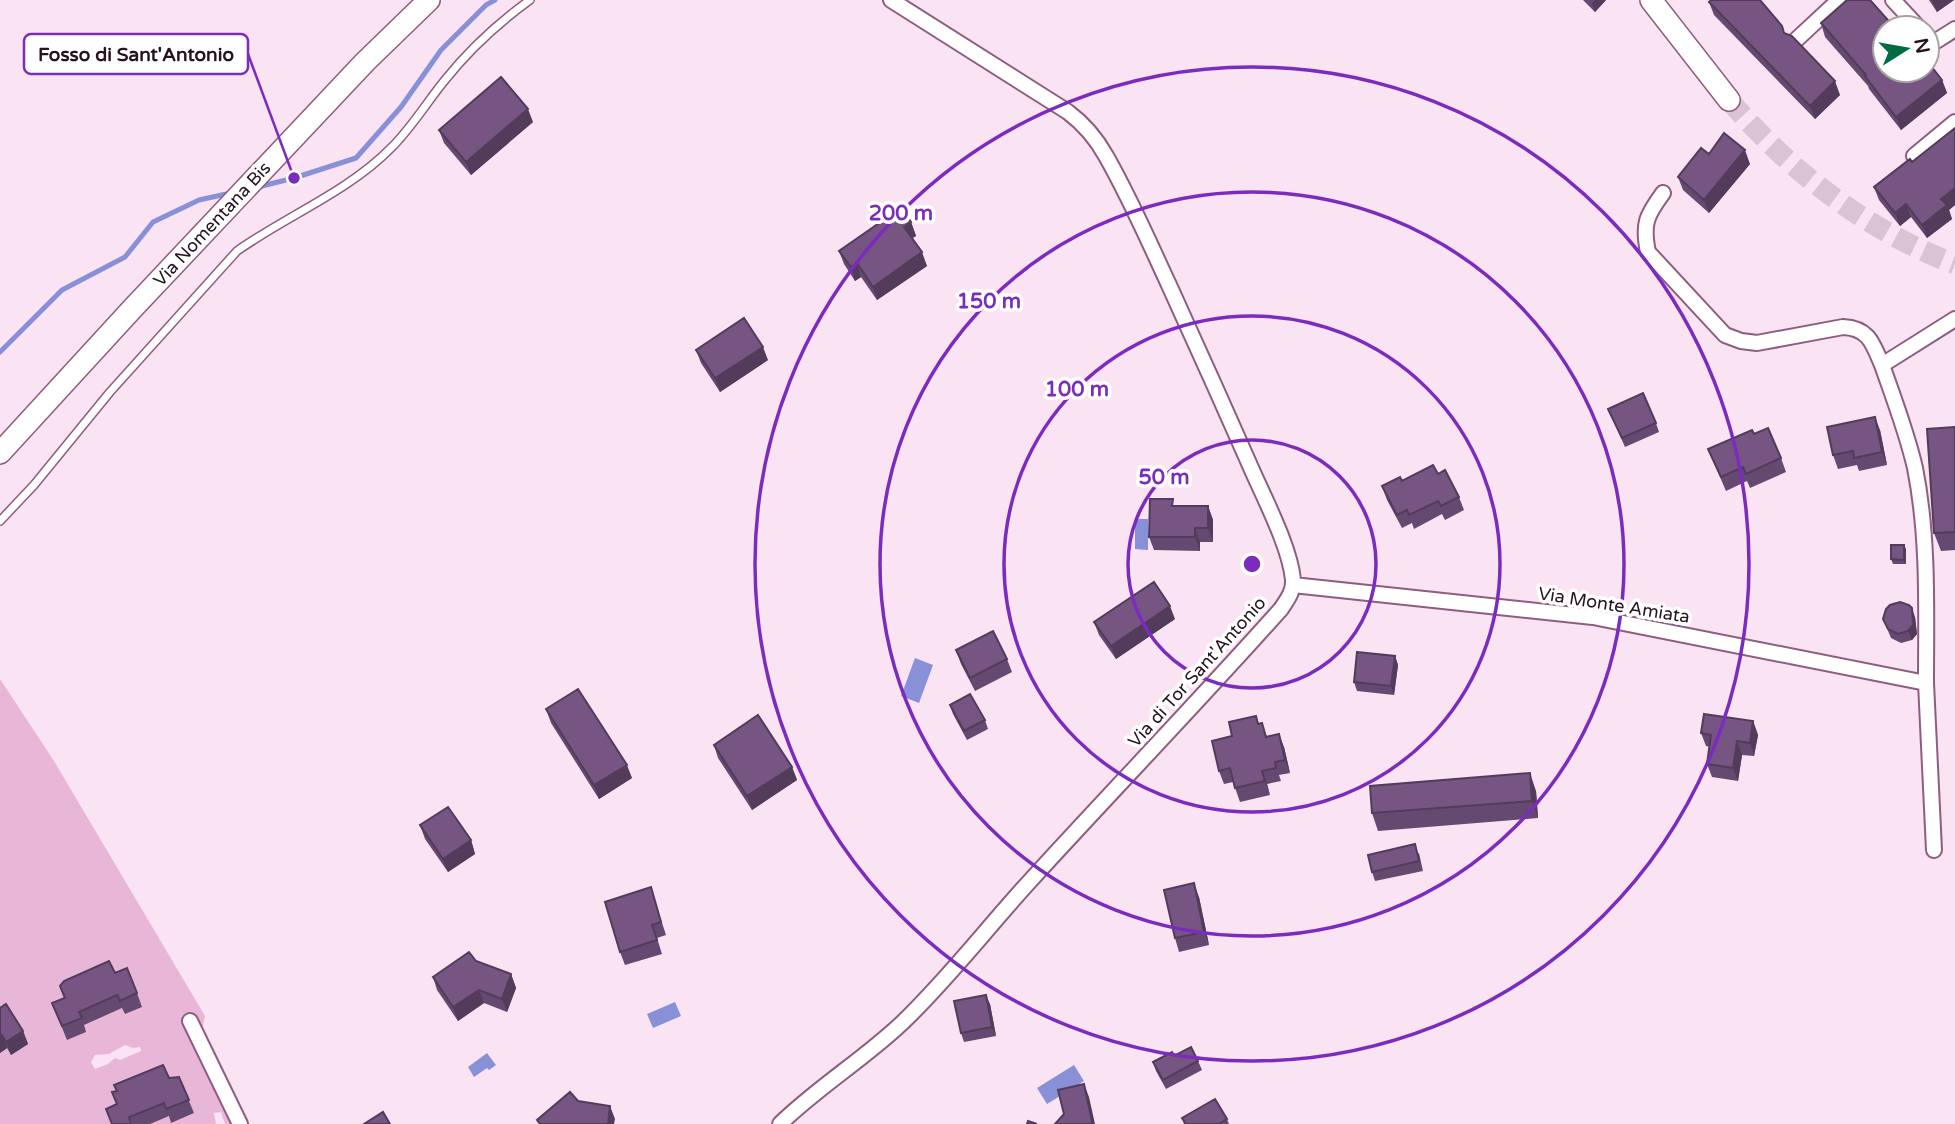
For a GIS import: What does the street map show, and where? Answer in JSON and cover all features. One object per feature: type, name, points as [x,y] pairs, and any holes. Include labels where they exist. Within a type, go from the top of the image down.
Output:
[{"type":"main road","name":"Via Nomentana Bis","points":[[0,453],[365,62],[429,0]]},
{"type":"main road","points":[[1651,0],[1729,100]]},
{"type":"street","points":[[891,0],[1068,112],[1096,139],[1147,238],[1220,397],[1282,540],[1293,585]]},
{"type":"street","points":[[1796,40],[1839,0]]},
{"type":"street","points":[[1893,0],[1906,14]]},
{"type":"street","points":[[1914,156],[1955,122]]},
{"type":"street","points":[[1663,193],[1648,214],[1644,236],[1648,252],[1725,335],[1757,343],[1843,327],[1854,328],[1864,332],[1882,365],[1908,442],[1919,496],[1925,586],[1926,683],[1934,850]]},
{"type":"street","points":[[1882,365],[1955,319]]},
{"type":"street","name":"Via Monte Amiata","points":[[1293,585],[1592,617],[1926,683]]},
{"type":"street","name":"Via di Tor Sant'Antonio","points":[[780,1124],[888,1036],[919,1006],[1030,881],[1281,609],[1289,598],[1293,585]]},
{"type":"street","points":[[190,1021],[240,1124]]},
{"type":"lane","points":[[0,521],[34,485],[110,392],[237,251],[348,184],[392,148],[480,41],[530,0]]},
{"type":"shaded area","points":[[0,679],[54,761],[205,1016],[200,1040],[237,1124],[225,1124],[221,1112],[214,1113],[216,1124],[150,1124],[184,1091],[111,1124],[0,1124]],"holes":[[[125,1045],[140,1047],[141,1051],[120,1060],[115,1058],[95,1069],[91,1062],[95,1055],[109,1054]]]},
{"type":"water","points":[[1135,519],[1148,519],[1148,550],[1135,549]]},
{"type":"water","points":[[915,658],[933,665],[919,703],[901,696]]},
{"type":"water","points":[[675,1002],[681,1016],[653,1028],[647,1014]]},
{"type":"water","points":[[487,1053],[496,1065],[474,1077],[468,1067]]},
{"type":"water","points":[[1074,1065],[1084,1081],[1047,1104],[1037,1088]]},
{"type":"building","points":[[1760,0],[1782,26],[1784,33],[1792,36],[1835,81],[1810,106],[1709,2]]},
{"type":"building","points":[[1847,0],[1870,0],[1882,14],[1871,14],[1871,84],[1866,75],[1821,23]]},
{"type":"building","points":[[501,77],[528,109],[466,162],[439,130]]},
{"type":"building","points":[[1871,84],[1937,84],[1896,117]]},
{"type":"building","points":[[1955,128],[1955,188],[1941,199],[1947,205],[1922,225],[1906,204],[1895,213],[1874,187],[1910,159],[1912,162]]},
{"type":"building","points":[[1724,133],[1745,150],[1704,200],[1678,177],[1701,148],[1709,154]]},
{"type":"building","points":[[901,208],[911,222],[904,227],[922,252],[873,287],[857,263],[851,267],[839,251]]},
{"type":"building","points":[[744,318],[763,347],[715,378],[696,350]]},
{"type":"building","points":[[1643,393],[1656,423],[1622,438],[1608,409]]},
{"type":"building","points":[[1875,417],[1882,452],[1854,458],[1853,451],[1833,455],[1827,427]]},
{"type":"building","points":[[1955,427],[1955,532],[1934,533],[1927,429]]},
{"type":"building","points":[[1768,428],[1781,458],[1746,474],[1743,467],[1721,477],[1708,449],[1752,430],[1754,434]]},
{"type":"building","points":[[1433,465],[1438,474],[1445,470],[1459,497],[1441,506],[1438,501],[1409,515],[1407,510],[1397,515],[1382,486],[1400,477],[1402,481]]},
{"type":"building","points":[[1150,499],[1173,499],[1172,506],[1208,506],[1208,528],[1195,528],[1195,537],[1149,537]]},
{"type":"building","points":[[1891,545],[1904,545],[1904,560],[1891,559]]},
{"type":"building","points":[[1154,582],[1170,606],[1111,646],[1094,622]]},
{"type":"building","points":[[1900,602],[1912,608],[1913,625],[1908,631],[1898,634],[1888,629],[1883,619],[1890,605]]},
{"type":"building","points":[[993,631],[1007,659],[970,678],[956,650]]},
{"type":"building","points":[[1357,652],[1395,656],[1391,686],[1354,682]]},
{"type":"building","points":[[578,689],[627,765],[594,785],[546,709]]},
{"type":"building","points":[[970,694],[985,720],[964,731],[950,705]]},
{"type":"building","points":[[1704,714],[1753,721],[1750,743],[1737,741],[1733,768],[1707,764],[1711,735],[1701,733]]},
{"type":"building","points":[[758,715],[792,767],[747,796],[714,745]]},
{"type":"building","points":[[1256,716],[1258,724],[1262,723],[1266,737],[1279,734],[1285,760],[1275,762],[1276,768],[1262,771],[1265,781],[1235,788],[1230,768],[1219,771],[1212,741],[1232,736],[1229,722]]},
{"type":"building","points":[[1530,773],[1532,801],[1372,813],[1370,786]]},
{"type":"building","points":[[448,807],[471,840],[443,859],[420,825]]},
{"type":"building","points":[[1415,844],[1419,861],[1372,872],[1368,855]]},
{"type":"building","points":[[1194,883],[1204,932],[1175,938],[1164,890]]},
{"type":"building","points":[[651,887],[661,922],[652,925],[657,940],[620,952],[605,902]]},
{"type":"building","points":[[469,952],[476,961],[511,974],[502,999],[479,990],[453,1007],[433,977]]},
{"type":"building","points":[[109,961],[115,973],[127,968],[137,993],[120,1001],[117,995],[79,1012],[82,1018],[62,1026],[52,1003],[65,998],[60,986],[64,981]]},
{"type":"building","points":[[986,995],[992,1027],[961,1033],[954,1001]]},
{"type":"building","points":[[6,1004],[23,1031],[6,1042],[2,1035],[0,1036],[0,1008]]},
{"type":"building","points":[[1191,1047],[1198,1061],[1163,1080],[1153,1062],[1172,1052],[1174,1056]]},
{"type":"building","points":[[163,1065],[169,1078],[179,1077],[189,1100],[166,1109],[164,1103],[129,1117],[131,1124],[112,1124],[106,1109],[117,1104],[112,1092],[117,1091],[114,1085]]},
{"type":"building","points":[[1084,1084],[1092,1122],[1055,1124],[1064,1114],[1058,1090]]},
{"type":"building","points":[[570,1092],[578,1101],[610,1106],[608,1124],[540,1124],[537,1120]]},
{"type":"building","points":[[1215,1099],[1227,1119],[1219,1124],[1186,1124],[1182,1118]]},
{"type":"building","points":[[383,1112],[390,1124],[364,1124]]},
{"type":"waterway","points":[[258,187],[356,158],[401,107],[441,50],[486,5],[495,0]]},
{"type":"waterway","points":[[0,352],[62,290],[125,257],[153,222],[199,200],[231,193]]},
{"type":"tunnel","points":[[1729,100],[1778,151],[1832,196],[1891,234],[1955,264]]},
{"type":"place","name":"Fosso di Sant'Antonio","points":[[294,178]]}]
